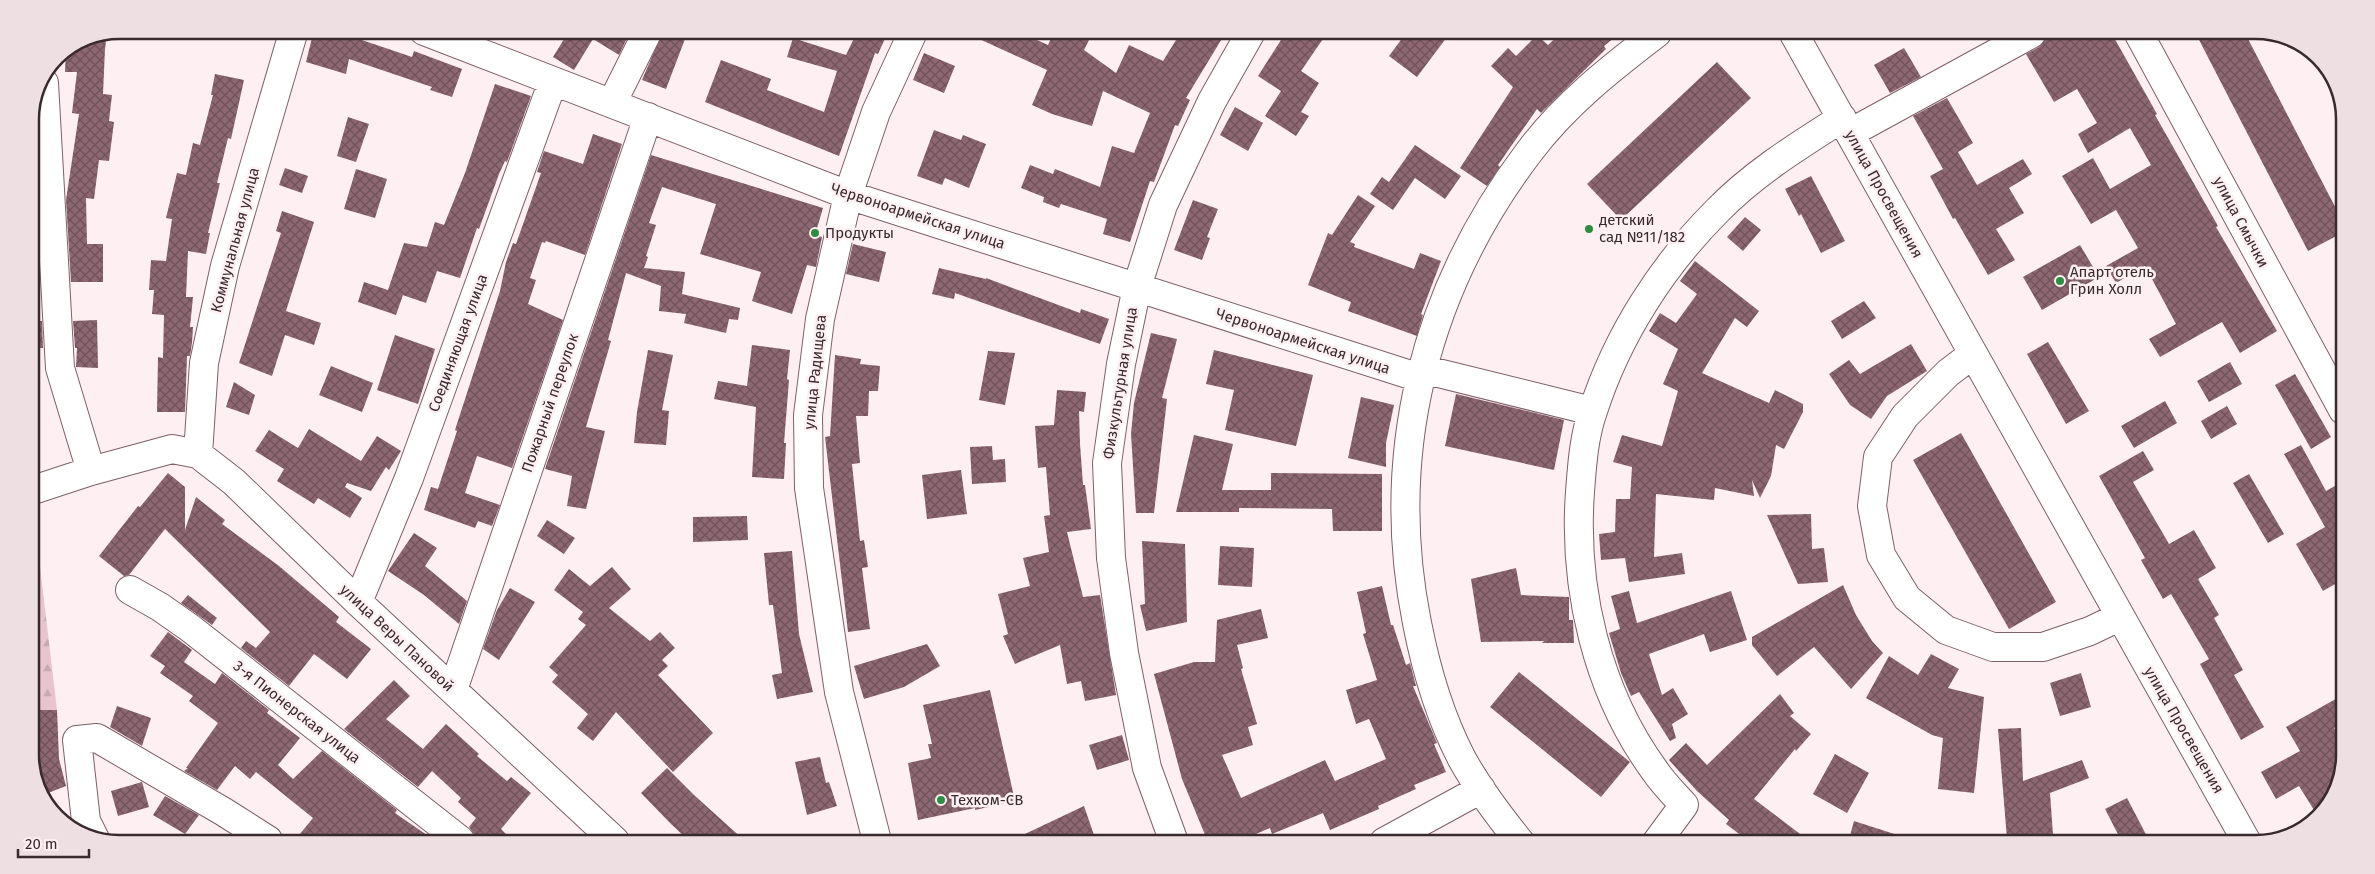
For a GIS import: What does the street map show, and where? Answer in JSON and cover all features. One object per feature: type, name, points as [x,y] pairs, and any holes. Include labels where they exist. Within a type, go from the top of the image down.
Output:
[{"type":"street","name":"Коммунальная улица","points":[[198,454],[204,364],[225,266],[291,39]]},
{"type":"street","name":"Червоноармейская улица","points":[[445,39],[848,195],[1136,287],[1421,374],[1592,411]]},
{"type":"street","points":[[612,103],[644,39]]},
{"type":"street","name":"улица Радищева","points":[[875,835],[839,692],[810,488],[808,415],[820,319],[848,195],[876,112],[910,39]]},
{"type":"street","name":"Физкультурная улица","points":[[1171,835],[1146,768],[1124,653],[1111,558],[1107,463],[1121,364],[1136,287],[1163,205],[1212,101],[1246,39]]},
{"type":"street","points":[[1515,835],[1481,789],[1462,758],[1440,709],[1422,651],[1411,595],[1405,532],[1406,473],[1411,419],[1421,374],[1442,303],[1465,252],[1496,198],[1530,150],[1569,107],[1612,67],[1649,39]]},
{"type":"street","name":"улица Просвещения","points":[[1797,39],[2119,617],[2243,835]]},
{"type":"street","points":[[1662,835],[1684,805],[1654,771],[1626,724],[1605,678],[1590,625],[1580,572],[1578,518],[1582,465],[1592,411],[1637,313],[1668,267],[1717,211],[1764,168],[2021,39]]},
{"type":"street","name":"улица Смычки","points":[[2142,39],[2336,397]]},
{"type":"street","name":"Соединяющая улица","points":[[358,602],[409,478],[553,81]]},
{"type":"street","points":[[39,488],[91,471],[60,368],[44,90]]},
{"type":"street","name":"Пожарный переулок","points":[[453,690],[648,117]]},
{"type":"street","points":[[1973,354],[1948,373],[1905,416],[1878,457],[1872,506],[1881,555],[1907,598],[1946,630],[1993,647],[2043,647],[2090,631],[2119,617]]},
{"type":"street","name":"улица Веры Пановой","points":[[91,471],[172,449],[198,454],[234,482],[358,602],[610,835]]},
{"type":"street","name":"3-я Пионерская улица","points":[[130,590],[160,607],[190,628],[454,835]]},
{"type":"street","points":[[90,830],[86,821],[77,740],[97,738],[260,835]]},
{"type":"street","points":[[1397,835],[1481,789]]},
{"type":"green space","points":[[39,558],[57,710],[39,713]]},
{"type":"building","points":[[312,39],[359,39],[412,57],[414,51],[462,69],[452,97],[430,90],[432,87],[349,59],[346,74],[306,62]]},
{"type":"building","points":[[564,39],[593,39],[574,70],[553,57]]},
{"type":"building","points":[[593,39],[627,39],[619,55]]},
{"type":"building","points":[[660,39],[685,39],[666,89],[642,80]]},
{"type":"building","points":[[793,39],[846,55],[854,39],[885,39],[878,54],[875,53],[839,156],[705,102],[721,60],[771,79],[767,90],[824,112],[837,71],[787,57]]},
{"type":"building","points":[[979,39],[1035,39],[1048,45],[1051,39],[1090,39],[1084,50],[1116,73],[1129,45],[1163,61],[1177,39],[1222,39],[1186,98],[1190,100],[1178,126],[1175,125],[1154,182],[1150,181],[1130,242],[1103,234],[1107,219],[1061,204],[1059,208],[1043,202],[1044,197],[1021,188],[1030,165],[1053,174],[1055,169],[1100,187],[1112,146],[1134,153],[1150,113],[1103,91],[1092,126],[1052,114],[1032,105],[1047,70]]},
{"type":"building","points":[[1282,39],[1323,39],[1301,71],[1319,83],[1301,112],[1309,116],[1296,136],[1265,116],[1281,91],[1258,76]]},
{"type":"building","points":[[1402,39],[1446,39],[1417,77],[1389,56]]},
{"type":"building","points":[[1533,39],[1541,39],[1548,45],[1554,39],[1613,39],[1604,46],[1606,49],[1541,113],[1537,109],[1498,165],[1500,167],[1487,186],[1460,168],[1513,87],[1491,66],[1508,48],[1516,56]]},
{"type":"building","points":[[2045,39],[2115,39],[2157,114],[2155,115],[2218,226],[2216,227],[2277,331],[2240,353],[2222,322],[2160,357],[2149,339],[2176,324],[2145,266],[2116,283],[2106,266],[2138,248],[2116,210],[2091,224],[2062,176],[2093,158],[2110,189],[2151,165],[2130,128],[2088,153],[2078,134],[2097,123],[2077,89],[2054,102],[2026,54],[2039,47]]},
{"type":"building","points":[[2199,39],[2248,39],[2336,209],[2336,236],[2308,251]]},
{"type":"building","points":[[106,40],[103,94],[112,95],[109,121],[114,122],[109,161],[99,160],[94,199],[86,198],[87,244],[103,244],[103,282],[71,282],[66,200],[79,114],[72,113],[77,72],[65,72],[66,59],[74,52],[88,45]]},
{"type":"building","points":[[1904,48],[1921,77],[1890,93],[1874,65]]},
{"type":"building","points":[[924,53],[955,66],[944,93],[913,80]]},
{"type":"building","points":[[1717,62],[1751,98],[1621,220],[1587,184]]},
{"type":"building","points":[[215,74],[244,80],[231,139],[228,138],[217,183],[220,183],[208,233],[210,233],[206,254],[188,251],[186,297],[193,297],[190,327],[193,327],[190,356],[187,356],[185,412],[157,412],[158,357],[163,358],[164,315],[152,314],[154,290],[149,290],[151,260],[166,261],[172,219],[166,218],[177,173],[186,175],[193,143],[200,145],[213,95],[211,95]]},
{"type":"building","points":[[495,84],[531,96],[507,162],[505,161],[499,174],[479,229],[477,228],[460,278],[437,271],[426,303],[388,290],[404,243],[427,247],[435,222],[444,225],[465,173]]},
{"type":"building","points":[[1947,98],[1973,143],[1958,152],[1977,185],[2023,159],[2032,174],[2009,188],[2024,213],[1996,229],[2015,260],[1988,275],[1955,218],[1953,219],[1930,176],[1943,169],[1913,116]]},
{"type":"building","points":[[1235,107],[1263,123],[1248,151],[1220,135]]},
{"type":"building","points":[[348,117],[369,124],[356,162],[337,156]]},
{"type":"building","points":[[934,130],[961,140],[963,135],[986,144],[969,188],[945,178],[942,185],[917,176]]},
{"type":"building","points":[[593,134],[622,144],[585,255],[546,241],[545,243],[542,242],[530,278],[536,280],[528,304],[563,320],[512,468],[477,456],[465,493],[500,505],[492,526],[478,521],[475,528],[424,510],[431,487],[438,489],[500,291],[506,262],[513,243],[516,244],[541,173],[537,172],[544,151],[583,164]]},
{"type":"building","points":[[1415,145],[1461,176],[1445,199],[1415,178],[1393,210],[1370,194],[1382,177],[1389,182]]},
{"type":"building","points":[[651,155],[823,208],[815,235],[822,237],[816,267],[807,265],[792,314],[752,301],[761,272],[700,254],[716,204],[662,187],[649,223],[656,225],[644,268],[685,272],[682,294],[740,308],[738,320],[729,319],[726,333],[684,323],[686,314],[659,311],[661,286],[626,273],[608,340],[611,341],[586,427],[605,431],[586,509],[567,506],[572,476],[545,469]]},
{"type":"building","points":[[285,168],[308,176],[302,193],[279,185]]},
{"type":"building","points":[[356,169],[387,179],[375,218],[344,209]]},
{"type":"building","points":[[1811,176],[1845,241],[1821,253],[1801,214],[1799,216],[1785,189]]},
{"type":"building","points":[[1358,195],[1375,206],[1350,242],[1355,244],[1354,247],[1414,269],[1420,253],[1441,261],[1421,314],[1423,315],[1417,336],[1348,311],[1351,302],[1308,285],[1328,233],[1332,235]]},
{"type":"building","points":[[1193,200],[1218,209],[1207,237],[1210,238],[1202,260],[1174,250]]},
{"type":"building","points":[[282,211],[314,222],[286,311],[321,323],[314,345],[285,335],[272,376],[239,363],[281,233],[276,231]]},
{"type":"building","points":[[1745,217],[1761,230],[1743,251],[1727,237]]},
{"type":"building","points":[[853,244],[886,252],[879,282],[846,274]]},
{"type":"building","points":[[2080,245],[2099,277],[2042,310],[2023,277]]},
{"type":"building","points":[[1695,261],[1759,311],[1747,327],[1735,318],[1702,373],[1769,403],[1775,390],[1803,404],[1803,412],[1784,449],[1776,445],[1771,476],[1760,498],[1752,480],[1754,496],[1715,488],[1714,500],[1656,494],[1654,557],[1682,553],[1685,574],[1629,582],[1625,558],[1601,560],[1599,534],[1615,532],[1616,499],[1630,499],[1632,467],[1613,462],[1622,435],[1662,446],[1678,391],[1663,384],[1678,349],[1649,331],[1660,313],[1676,323],[1697,294],[1680,281]]},
{"type":"building","points":[[939,268],[986,278],[1080,313],[1081,309],[1109,319],[1100,344],[955,293],[954,299],[932,294]]},
{"type":"building","points":[[364,282],[403,295],[396,315],[358,302]]},
{"type":"building","points":[[1864,301],[1876,318],[1842,339],[1831,321]]},
{"type":"building","points":[[97,320],[98,368],[76,367],[77,348],[75,348],[73,321]]},
{"type":"building","points":[[39,321],[42,321],[43,348],[39,348]]},
{"type":"building","points":[[1151,333],[1177,339],[1162,398],[1167,399],[1154,513],[1136,513],[1131,434],[1134,403]]},
{"type":"building","points":[[395,335],[435,349],[418,404],[377,390]]},
{"type":"building","points":[[2048,342],[2089,411],[2066,424],[2027,354]]},
{"type":"building","points":[[1911,344],[1927,371],[1887,396],[1871,419],[1850,405],[1829,374],[1849,360],[1860,374]]},
{"type":"building","points":[[752,345],[790,350],[784,443],[786,443],[784,479],[752,477],[756,407],[714,399],[718,381],[747,386]]},
{"type":"building","points":[[648,350],[673,355],[662,410],[669,411],[666,445],[634,443],[637,412]]},
{"type":"building","points":[[1214,350],[1313,375],[1296,446],[1225,430],[1234,390],[1206,384]]},
{"type":"building","points":[[988,351],[1015,353],[1005,405],[979,400]]},
{"type":"building","points":[[835,355],[861,359],[860,364],[880,366],[878,391],[869,391],[868,416],[856,416],[860,463],[852,464],[860,541],[864,540],[868,567],[862,568],[870,629],[848,632],[825,437],[830,436]]},
{"type":"building","points":[[2230,362],[2242,384],[2209,402],[2197,381]]},
{"type":"building","points":[[331,366],[373,383],[362,412],[319,395]]},
{"type":"building","points":[[2295,374],[2331,437],[2311,449],[2275,385]]},
{"type":"building","points":[[234,382],[255,395],[249,415],[226,407]]},
{"type":"building","points":[[1057,390],[1086,392],[1084,412],[1079,411],[1080,444],[1083,485],[1085,485],[1091,529],[1067,532],[1083,597],[1100,595],[1116,695],[1085,701],[1081,681],[1067,684],[1060,645],[1015,664],[1003,636],[1008,634],[998,594],[1030,586],[1023,558],[1049,552],[1044,516],[1050,515],[1046,467],[1038,468],[1035,426],[1054,425]]},
{"type":"building","points":[[1456,394],[1564,420],[1554,470],[1445,446]]},
{"type":"building","points":[[1361,397],[1394,405],[1386,443],[1386,467],[1348,458]]},
{"type":"building","points":[[2165,401],[2177,423],[2134,448],[2121,426]]},
{"type":"building","points":[[2227,406],[2237,424],[2211,439],[2201,421]]},
{"type":"building","points":[[309,429],[361,461],[377,436],[401,451],[389,470],[386,467],[371,491],[347,483],[345,487],[362,498],[350,518],[318,498],[314,504],[277,481],[284,469],[255,451],[269,430],[298,448]]},
{"type":"building","points":[[1961,433],[2056,602],[2009,629],[1913,460]]},
{"type":"building","points":[[1194,435],[1233,444],[1222,490],[1271,490],[1271,473],[1382,474],[1382,531],[1333,531],[1332,509],[1239,508],[1239,512],[1176,512]]},
{"type":"building","points":[[2301,445],[2326,491],[2336,485],[2336,583],[2323,591],[2296,544],[2325,527],[2284,454]]},
{"type":"building","points":[[992,446],[993,460],[1005,459],[1006,482],[972,484],[970,447]]},
{"type":"building","points":[[2143,451],[2154,470],[2133,482],[2169,544],[2194,530],[2216,568],[2198,579],[2219,615],[2214,618],[2243,670],[2234,675],[2264,727],[2241,740],[2200,664],[2209,659],[2171,594],[2163,599],[2141,560],[2145,558],[2099,476]]},
{"type":"building","points":[[961,470],[967,514],[927,519],[922,475]]},
{"type":"building","points":[[168,473],[185,487],[185,530],[196,497],[225,520],[222,524],[279,566],[339,617],[336,622],[371,649],[347,679],[314,654],[289,686],[241,648],[246,641],[256,648],[270,632],[165,529],[129,575],[124,576],[99,556],[138,506],[140,507]]},
{"type":"building","points":[[2249,474],[2284,534],[2268,543],[2233,483]]},
{"type":"building","points":[[1811,514],[1812,549],[1824,548],[1828,582],[1798,584],[1767,515]]},
{"type":"building","points":[[747,516],[748,540],[693,542],[693,517]]},
{"type":"building","points":[[547,520],[575,538],[564,554],[537,536]]},
{"type":"building","points":[[414,533],[437,548],[425,566],[467,601],[459,624],[424,595],[388,571]]},
{"type":"building","points":[[1142,541],[1185,544],[1187,622],[1146,631],[1140,605],[1145,604]]},
{"type":"building","points":[[1220,546],[1254,548],[1252,587],[1218,585]]},
{"type":"building","points":[[792,551],[799,634],[813,692],[777,699],[772,675],[782,673],[773,605],[769,605],[764,553]]},
{"type":"building","points":[[612,567],[631,589],[609,608],[650,641],[660,632],[675,648],[662,660],[668,666],[658,675],[713,733],[673,772],[616,712],[593,741],[577,728],[588,714],[552,682],[558,675],[549,667],[586,625],[578,619],[583,612],[554,590],[569,569],[590,586]]},
{"type":"building","points":[[1516,568],[1521,595],[1569,597],[1569,620],[1573,620],[1574,643],[1542,643],[1544,641],[1481,642],[1471,579]]},
{"type":"building","points":[[1843,585],[1856,615],[1872,641],[1883,653],[1851,689],[1814,647],[1777,676],[1752,645],[1752,637]]},
{"type":"building","points":[[1382,586],[1391,625],[1393,625],[1406,665],[1410,663],[1416,686],[1413,686],[1437,743],[1434,744],[1446,772],[1414,785],[1416,789],[1378,806],[1379,809],[1330,830],[1323,813],[1272,834],[1270,828],[1254,835],[1205,835],[1182,779],[1154,674],[1194,662],[1215,662],[1217,620],[1261,609],[1268,638],[1237,645],[1243,668],[1241,669],[1257,724],[1248,727],[1253,745],[1222,755],[1241,798],[1325,760],[1335,781],[1386,759],[1369,719],[1356,724],[1346,690],[1377,680],[1363,634],[1366,633],[1357,592]]},
{"type":"building","points":[[510,588],[535,602],[499,660],[483,649],[497,610]]},
{"type":"building","points":[[1629,591],[1637,623],[1731,591],[1747,640],[1710,652],[1704,634],[1649,654],[1662,695],[1673,688],[1688,714],[1672,724],[1676,738],[1670,741],[1639,692],[1631,696],[1621,673],[1609,633],[1620,629],[1611,596]]},
{"type":"building","points":[[188,595],[217,618],[212,625],[181,603]]},
{"type":"building","points":[[168,632],[192,650],[184,662],[215,684],[222,673],[269,710],[267,713],[300,738],[278,765],[293,779],[322,751],[397,810],[395,813],[427,835],[299,835],[313,818],[256,772],[250,779],[235,766],[217,790],[184,771],[188,768],[186,768],[218,723],[189,701],[193,696],[160,673],[165,666],[150,656]]},
{"type":"building","points":[[927,644],[940,666],[904,687],[864,699],[854,666]]},
{"type":"building","points":[[1931,654],[1959,669],[1948,688],[1984,697],[1974,793],[1938,789],[1943,738],[1932,735],[1866,698],[1889,656],[1918,675]]},
{"type":"building","points":[[1519,672],[1630,762],[1601,797],[1490,707]]},
{"type":"building","points":[[2081,673],[2091,707],[2060,716],[2050,683]]},
{"type":"building","points":[[394,680],[410,696],[386,719],[423,749],[446,724],[479,754],[477,756],[507,781],[511,777],[531,793],[501,829],[507,835],[474,835],[469,827],[476,818],[458,802],[461,798],[432,771],[418,787],[344,729]]},
{"type":"building","points":[[990,690],[1015,801],[918,820],[908,763],[931,758],[928,744],[932,744],[923,705]]},
{"type":"building","points":[[1780,694],[1794,713],[1790,716],[1811,734],[1796,751],[1795,749],[1754,799],[1801,835],[1740,835],[1726,824],[1729,820],[1697,791],[1669,760],[1686,743],[1707,765]]},
{"type":"building","points":[[2336,699],[2336,727],[2334,728],[2336,731],[2335,771],[2326,795],[2314,810],[2299,786],[2276,799],[2261,772],[2300,751],[2286,727]]},
{"type":"building","points":[[117,706],[151,718],[142,746],[110,727]]},
{"type":"building","points":[[39,710],[57,710],[59,759],[66,786],[48,793],[45,786],[39,761]]},
{"type":"building","points":[[2021,728],[2023,781],[2082,760],[2089,778],[2050,793],[2053,835],[2007,835],[1998,729]]},
{"type":"building","points":[[1122,735],[1129,760],[1097,770],[1089,745]]},
{"type":"building","points":[[1835,754],[1869,773],[1847,813],[1813,794]]},
{"type":"building","points":[[820,757],[826,783],[829,782],[837,806],[807,815],[795,762]]},
{"type":"building","points":[[667,768],[738,835],[683,835],[641,793]]},
{"type":"building","points":[[142,782],[149,807],[118,816],[111,791]]},
{"type":"building","points":[[165,796],[199,815],[185,834],[153,815]]},
{"type":"building","points":[[2127,798],[2146,835],[2118,835],[2105,809]]},
{"type":"building","points":[[1084,806],[1094,835],[1023,835]]},
{"type":"building","points":[[1854,821],[1898,835],[1850,835]]},
{"type":"place","name":"детский сад №11/182","points":[[1589,229]]},
{"type":"place","name":"Продукты","points":[[815,233]]},
{"type":"place","name":"Апарт отель Грин Холл","points":[[2060,281]]},
{"type":"place","name":"Техком-СВ","points":[[941,800]]}]
